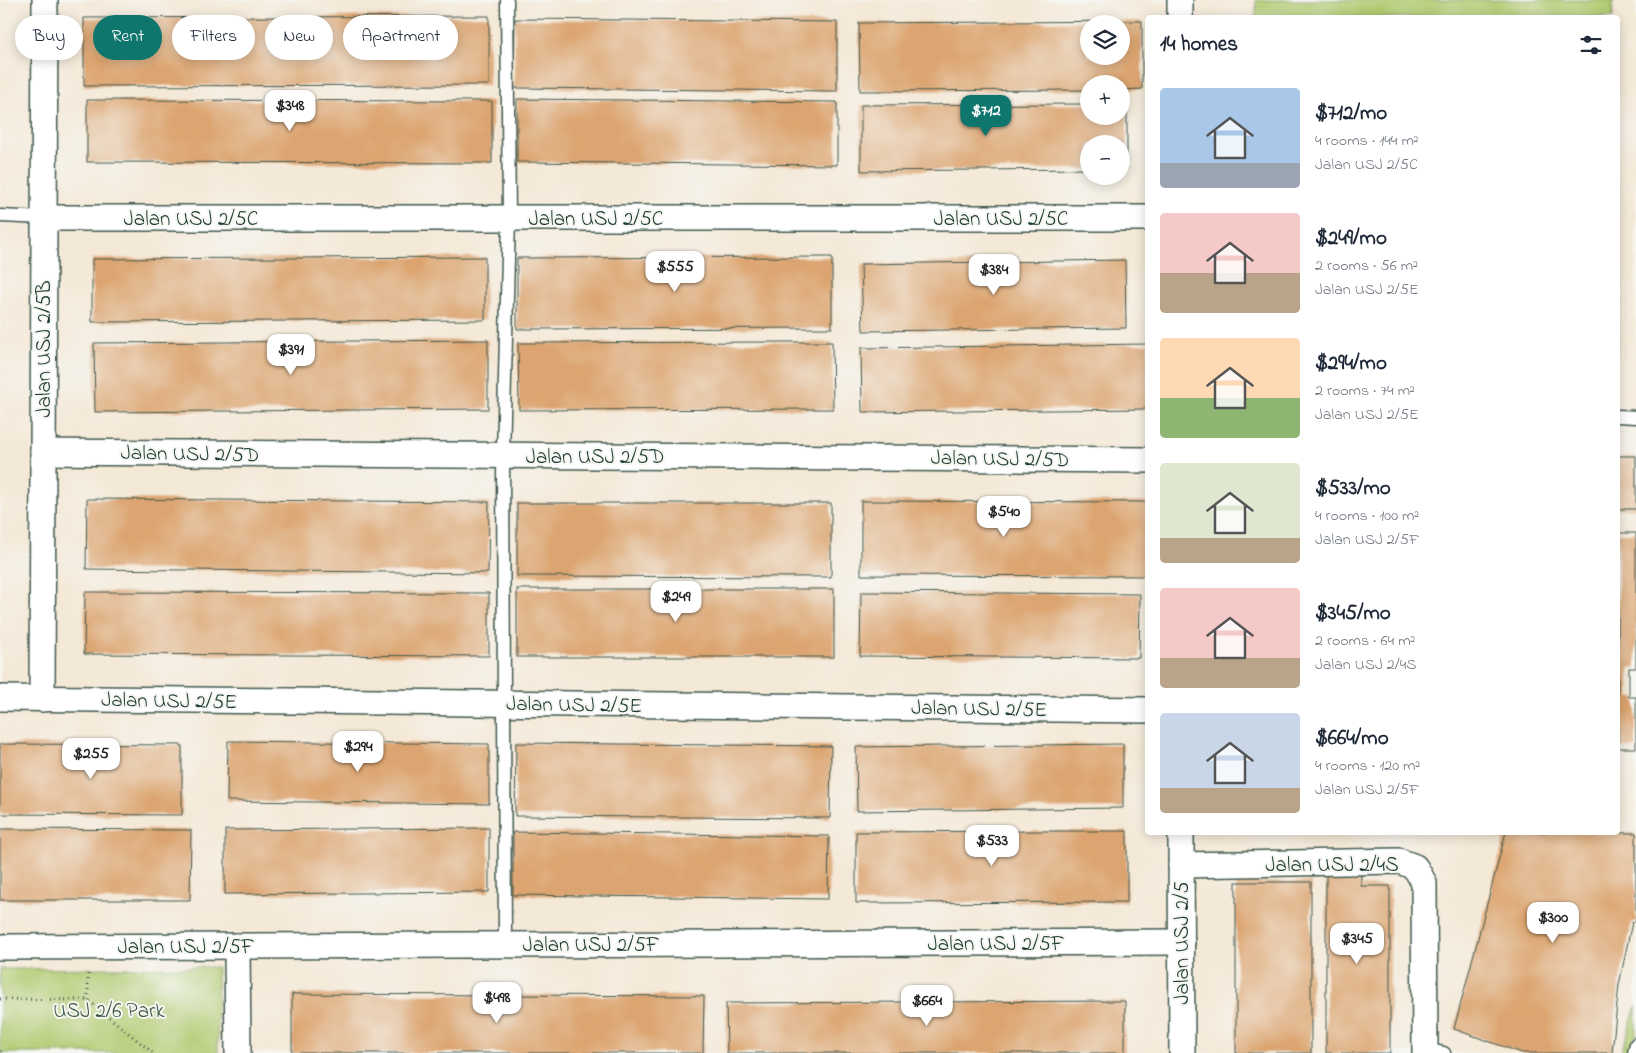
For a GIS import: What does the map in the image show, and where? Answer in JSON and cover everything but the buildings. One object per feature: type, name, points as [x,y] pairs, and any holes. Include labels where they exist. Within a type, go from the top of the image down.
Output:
[{"type":"street","name":"Jalan USJ 2/5B","points":[[42,699],[45,0]]},
{"type":"street","points":[[1180,0],[1180,15]]},
{"type":"street","name":"Jalan USJ 2/5C","points":[[44,218],[1145,218]]},
{"type":"street","name":"Jalan USJ 2/5D","points":[[43,452],[503,456],[851,456],[1145,460]]},
{"type":"street","name":"Jalan USJ 2/5E","points":[[0,698],[1145,710]]},
{"type":"street","name":"Jalan USJ 2/5","points":[[1181,835],[1182,1053]]},
{"type":"street","name":"Jalan USJ 2/4S","points":[[1181,865],[1399,861],[1415,867],[1424,883],[1431,1052]]},
{"type":"street","name":"Jalan USJ 2/5F","points":[[0,947],[1182,942]]},
{"type":"street","points":[[237,946],[238,1053]]},
{"type":"lane","points":[[505,945],[503,456],[509,218],[507,0]]},
{"type":"lane","points":[[0,216],[44,218]]},
{"type":"lane","points":[[1620,416],[1636,417]]},
{"type":"lane","points":[[1634,1053],[1636,1044]]},
{"type":"path","points":[[0,999],[88,1000],[153,1053]]},
{"type":"green space","points":[[1256,0],[1613,0],[1613,15],[1256,15]]},
{"type":"green space","name":"USJ 2/6 Park","points":[[217,967],[218,1053],[0,1053],[0,969]]},
{"type":"green space","points":[[1636,1006],[1636,1053],[1621,1053]]}]
